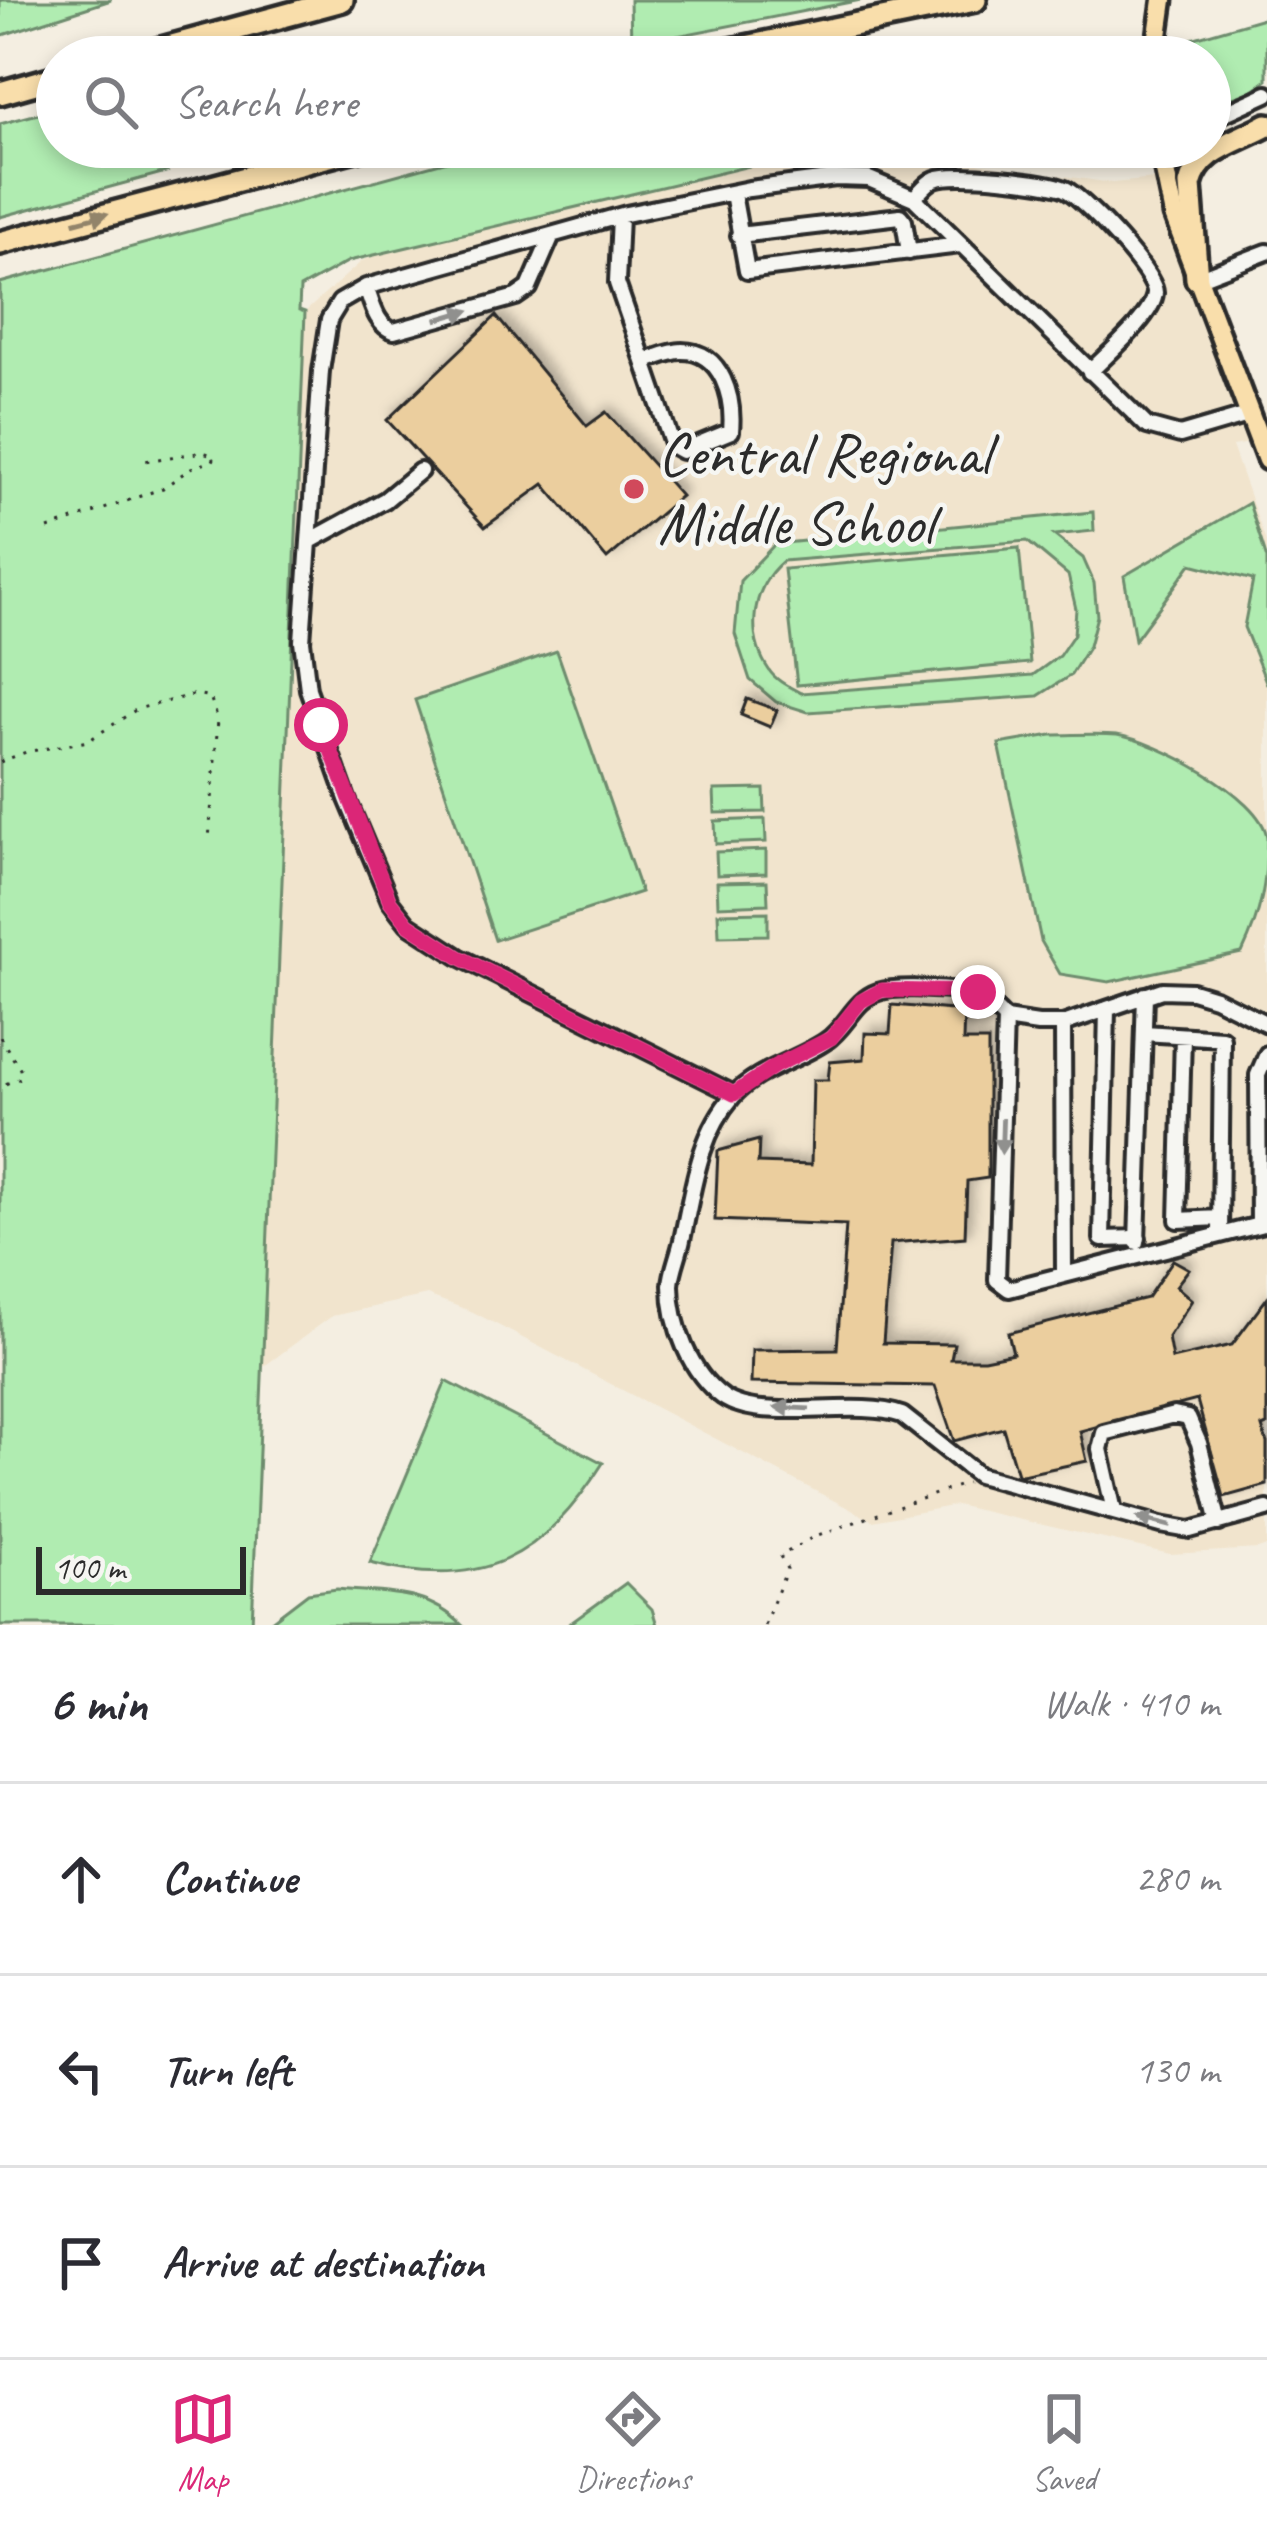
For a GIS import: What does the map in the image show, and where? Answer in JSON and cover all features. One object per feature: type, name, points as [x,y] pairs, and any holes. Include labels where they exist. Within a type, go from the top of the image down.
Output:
[{"type":"highway","points":[[209,36],[342,0]]},
{"type":"highway","points":[[799,36],[975,0]]},
{"type":"highway","points":[[0,93],[36,83]]},
{"type":"highway","points":[[1231,131],[1267,121]]},
{"type":"highway","points":[[1231,141],[1267,121]]},
{"type":"highway","points":[[0,242],[283,168]]},
{"type":"highway","points":[[1196,279],[1190,184],[1197,168]]},
{"type":"main road","points":[[1158,36],[1163,0]]},
{"type":"main road","points":[[1164,168],[1196,279],[1267,460]]},
{"type":"street","points":[[1231,110],[1267,94]]},
{"type":"street","points":[[914,198],[934,179],[952,176],[989,176],[1067,189],[1149,272],[1156,291],[1150,310],[1090,372]]},
{"type":"street","points":[[734,1094],[459,957],[408,924],[390,901],[308,689],[302,641],[321,371],[329,320],[340,302],[367,287],[620,216],[733,193],[836,178],[869,179],[914,198],[1147,426],[1165,433],[1198,432],[1248,416]]},
{"type":"street","points":[[733,193],[746,271],[960,245]]},
{"type":"street","points":[[620,216],[617,283],[673,446],[682,451],[731,431],[726,384],[709,361],[686,351],[645,361]]},
{"type":"street","points":[[739,235],[900,216],[909,252]]},
{"type":"street","points":[[367,287],[379,320],[394,331],[496,303],[529,288],[551,235]]},
{"type":"street","points":[[1196,279],[1267,252]]},
{"type":"street","points":[[310,541],[386,500],[420,471]]},
{"type":"street","points":[[1267,1024],[1192,991],[1162,990],[1063,1024],[1005,1018],[978,992],[882,990],[861,1001],[831,1038],[775,1066],[734,1094],[704,1145],[671,1281],[675,1319],[694,1366],[733,1403],[874,1408],[902,1414],[974,1472],[1190,1530],[1267,1509]]},
{"type":"street","points":[[1137,1255],[1145,995]]},
{"type":"street","points":[[1107,1009],[1102,1239],[1138,1238]]},
{"type":"street","points":[[1005,1018],[998,1280],[1009,1288],[1263,1224],[1258,1075],[1267,1054]]},
{"type":"street","points":[[1063,1024],[1064,1273]]},
{"type":"street","points":[[1144,1033],[1222,1038],[1220,1234]]},
{"type":"street","points":[[1183,1036],[1178,1220],[1220,1218]]},
{"type":"street","points":[[1114,1511],[1100,1449],[1104,1433],[1174,1415],[1188,1418],[1199,1443],[1219,1522]]},
{"type":"path","points":[[48,529],[163,488],[215,456],[203,452],[138,462]]},
{"type":"path","points":[[0,762],[26,752],[88,741],[137,710],[196,694],[210,697],[218,719],[208,840]]},
{"type":"path","points":[[0,1037],[21,1078],[0,1086]]},
{"type":"path","points":[[764,1625],[787,1569],[780,1556],[815,1536],[967,1484],[974,1472]]},
{"type":"shaded area","points":[[708,168],[1010,168],[1112,183],[1166,178],[1261,441],[1232,446],[1267,545],[1267,1546],[1170,1554],[956,1505],[873,1521],[473,1312],[427,1295],[332,1316],[263,1367],[305,312],[362,261],[458,223]]},
{"type":"green space","points":[[0,0],[111,0],[0,36]]},
{"type":"green space","points":[[630,0],[861,0],[677,36],[631,36]]},
{"type":"green space","points":[[1267,17],[1267,80],[1231,99],[1231,36],[1201,36]]},
{"type":"green space","points":[[36,115],[36,168],[160,168],[166,172],[0,217],[0,124]]},
{"type":"green space","points":[[422,168],[741,168],[349,261],[300,288],[299,310],[305,312],[252,1625],[0,1625],[0,283]]},
{"type":"green space","points":[[1249,503],[1267,559],[1267,684],[1244,627],[1253,580],[1191,564],[1135,640],[1124,576]]},
{"type":"green space","points":[[1093,512],[1094,531],[1054,535],[1083,558],[1094,583],[1097,616],[1089,646],[1071,675],[1038,696],[808,712],[776,702],[750,680],[735,634],[740,581],[775,544]],"holes":[[[1027,541],[1068,575],[1076,609],[1074,634],[1059,656],[1033,675],[801,693],[772,674],[757,642],[758,598],[783,561]]]},
{"type":"green space","points":[[1019,548],[1030,663],[797,685],[784,569]]},
{"type":"green space","points":[[557,651],[641,892],[495,940],[415,700]]},
{"type":"green space","points":[[1109,734],[1134,739],[1204,772],[1246,804],[1267,837],[1267,854],[1258,911],[1242,953],[1109,982],[1060,974],[1041,941],[999,744],[1052,735]]},
{"type":"green space","points":[[764,789],[765,812],[715,813],[714,790]]},
{"type":"green space","points":[[765,819],[766,842],[716,844],[715,821]]},
{"type":"green space","points":[[766,850],[766,873],[717,875],[716,852]]},
{"type":"green space","points":[[767,881],[768,904],[718,906],[717,882]]},
{"type":"green space","points":[[768,912],[768,935],[719,936],[718,913]]},
{"type":"green space","points":[[446,1381],[603,1463],[557,1523],[506,1560],[445,1573],[370,1563]]},
{"type":"green space","points":[[626,1583],[652,1609],[657,1625],[568,1625]]},
{"type":"green space","points":[[337,1589],[419,1599],[462,1625],[266,1625],[308,1593]]},
{"type":"building","points":[[496,316],[587,426],[606,412],[681,496],[607,559],[544,484],[485,527],[387,420]]},
{"type":"building","points":[[747,699],[777,710],[770,727],[741,715]]},
{"type":"building","points":[[892,1005],[964,1011],[963,1041],[988,1041],[988,1178],[967,1181],[965,1237],[891,1243],[883,1343],[954,1344],[951,1359],[1013,1353],[1008,1333],[1147,1298],[1173,1260],[1189,1269],[1176,1286],[1192,1300],[1168,1337],[1172,1359],[1232,1345],[1267,1298],[1267,1425],[1262,1427],[1267,1443],[1267,1485],[1224,1497],[1197,1400],[1080,1431],[1087,1461],[1022,1475],[1017,1474],[1003,1428],[954,1441],[935,1386],[751,1383],[752,1350],[837,1349],[846,1225],[715,1220],[718,1151],[759,1140],[758,1163],[811,1165],[813,1080],[828,1080],[830,1062],[864,1059],[865,1033],[890,1034]]},
{"type":"place","name":"Central Regional Middle School","points":[[634,489]]},
{"type":"route","points":[[321,725],[390,901],[408,924],[459,957],[734,1094],[775,1066],[831,1038],[861,1001],[882,990],[978,992]]}]
